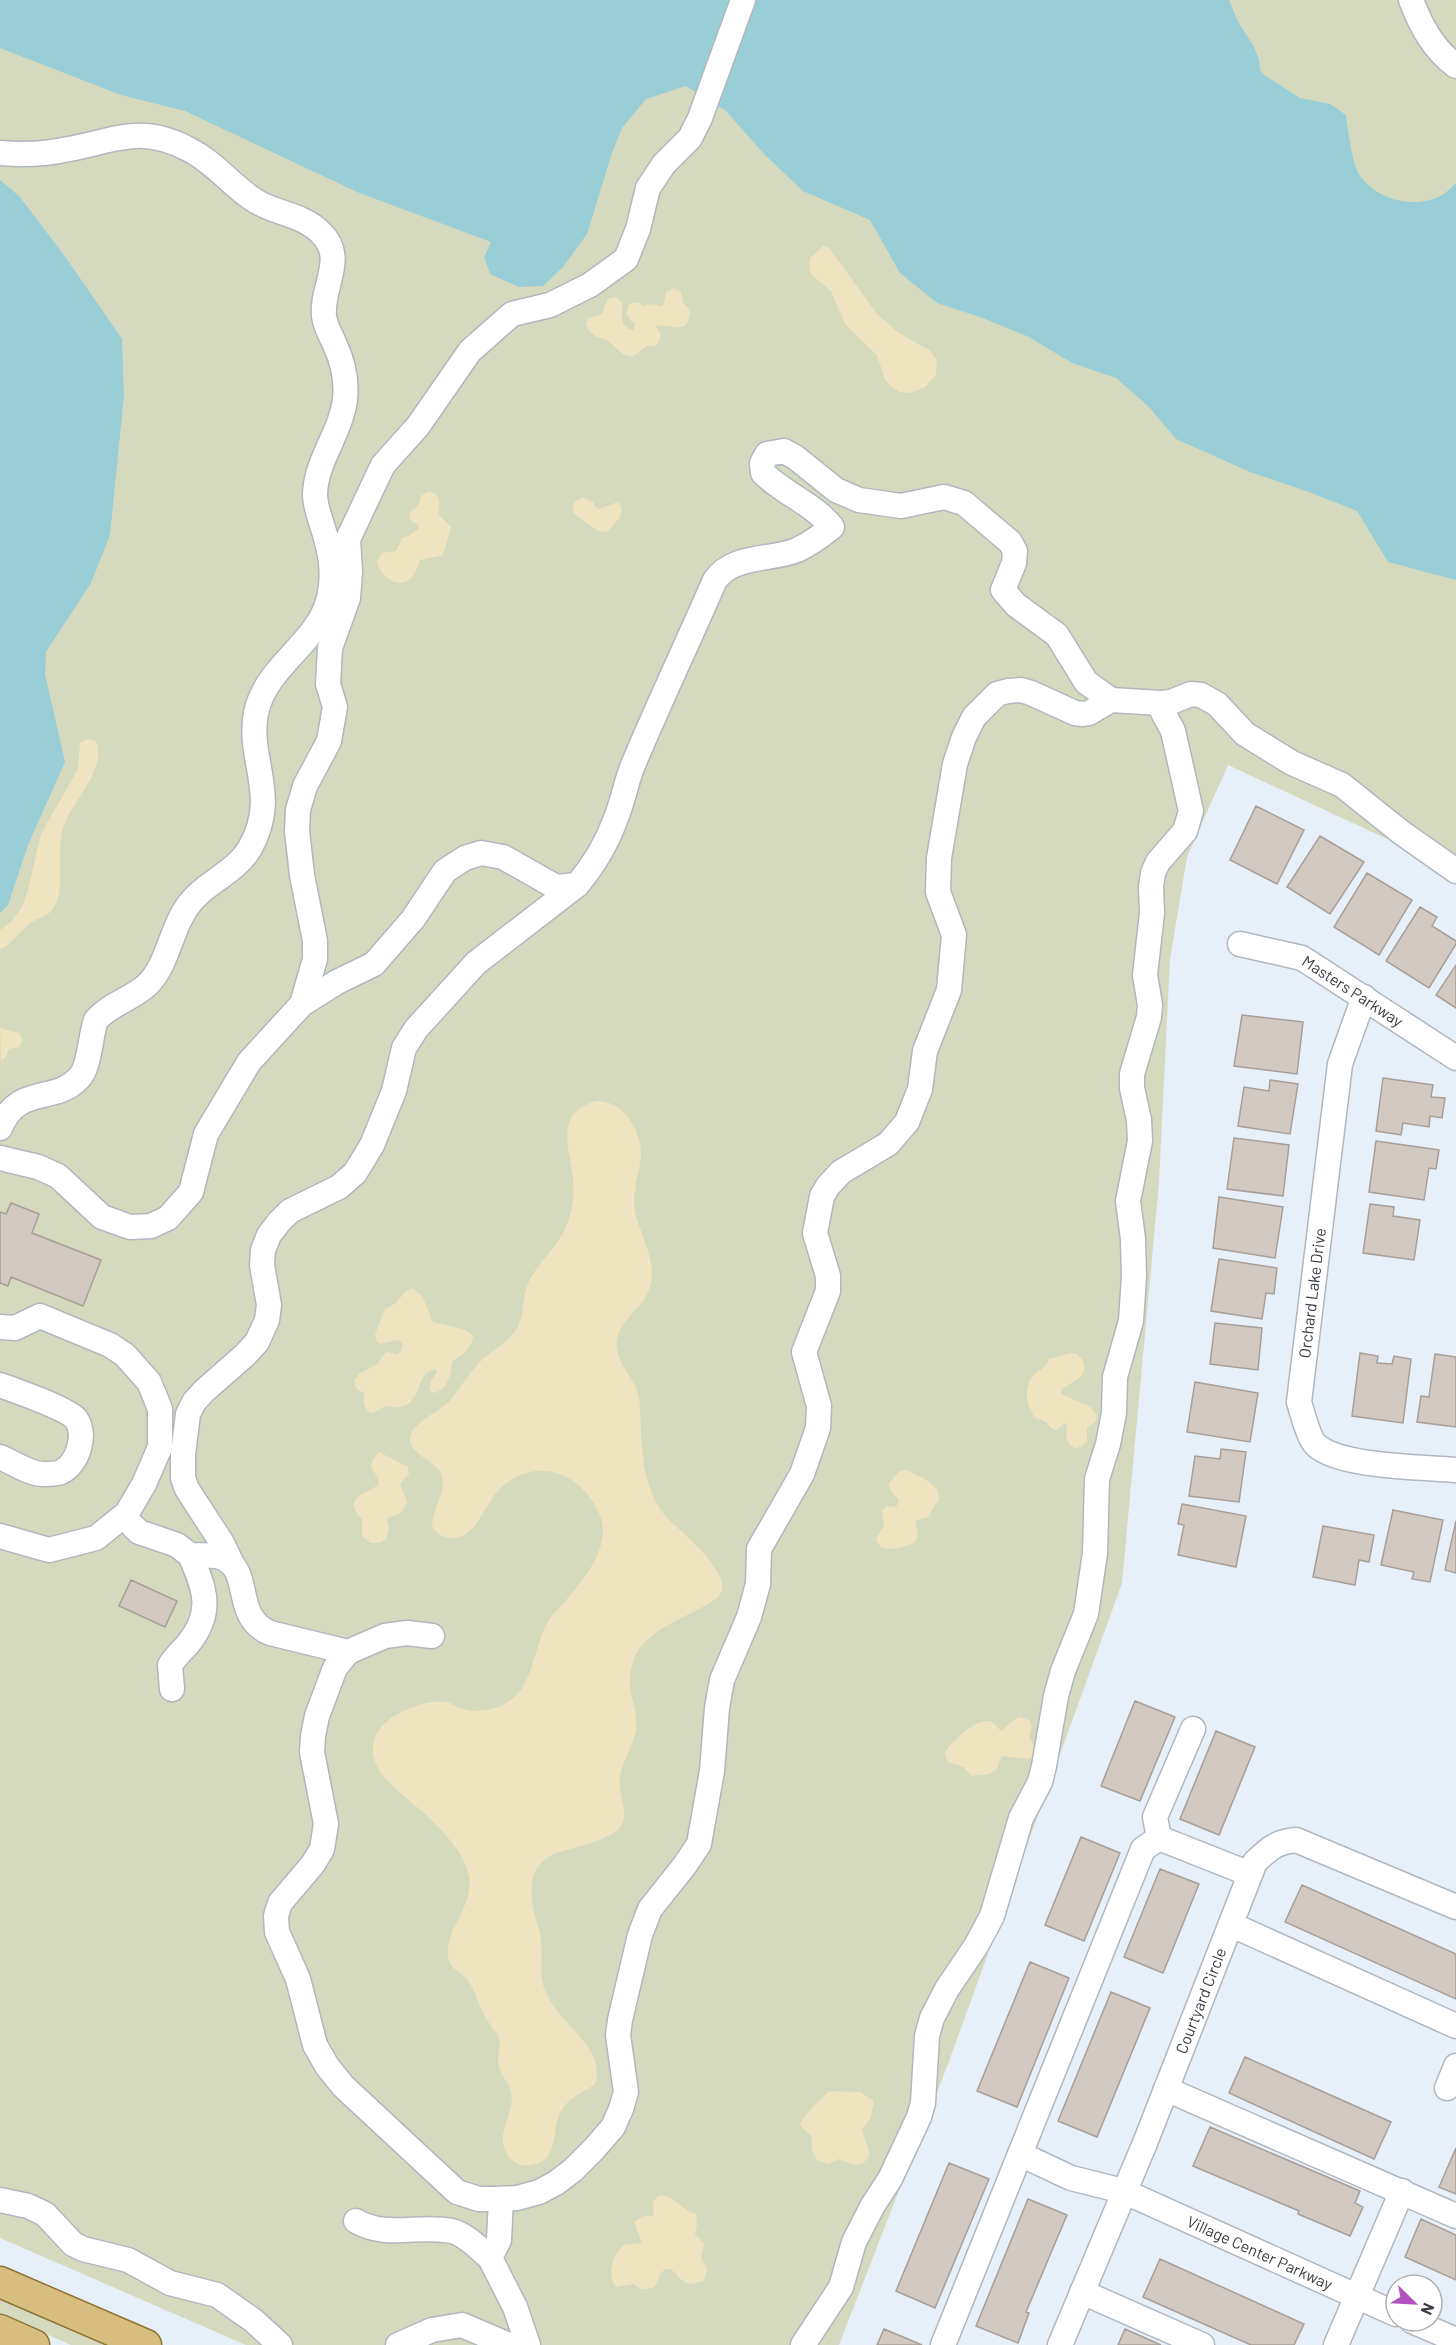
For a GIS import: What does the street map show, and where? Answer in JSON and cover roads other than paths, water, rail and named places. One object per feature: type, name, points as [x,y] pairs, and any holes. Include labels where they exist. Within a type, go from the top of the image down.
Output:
[{"type":"main road","points":[[0,2282],[146,2345]]},
{"type":"main road","points":[[0,2330],[34,2345]]},
{"type":"street","points":[[302,1004],[315,959],[315,941],[302,875],[297,831],[298,810],[305,786],[329,741],[335,707],[328,684],[330,648],[348,598],[351,572],[348,539],[383,465],[418,426],[470,351],[512,314],[550,305],[590,285],[626,259],[638,229],[648,188],[664,164],[690,138],[700,118],[743,0]]},
{"type":"street","points":[[1411,0],[1421,26],[1434,44],[1456,66]]},
{"type":"street","points":[[0,153],[17,154],[69,149],[124,135],[155,137],[172,142],[204,158],[253,200],[320,231],[333,250],[334,264],[323,313],[340,357],[346,382],[343,411],[319,470],[315,497],[333,570],[329,598],[319,623],[270,679],[260,701],[254,726],[264,804],[262,818],[251,846],[237,865],[199,892],[188,905],[153,979],[144,988],[112,1006],[96,1020],[81,1076],[63,1089],[32,1097],[3,1120]]},
{"type":"street","points":[[348,1652],[261,1629],[252,1622],[239,1579],[222,1543],[187,1490],[183,1478],[183,1454],[188,1414],[194,1402],[257,1342],[267,1320],[268,1305],[262,1265],[263,1250],[269,1235],[290,1211],[339,1187],[355,1173],[372,1145],[394,1091],[404,1048],[416,1029],[476,963],[577,885],[589,871],[605,843],[647,731],[719,575],[732,565],[795,550],[812,542],[832,527],[824,517],[789,495],[763,473],[762,463],[767,454],[784,451],[836,489],[859,500],[901,506],[944,497],[972,508],[1011,542],[1015,551],[1014,563],[1003,590],[1017,605],[1056,635],[1086,682],[1111,700]]},
{"type":"street","points":[[432,1636],[407,1634],[385,1636],[348,1652],[335,1668],[317,1716],[313,1736],[312,1752],[326,1824],[322,1849],[313,1864],[280,1903],[276,1916],[278,1932],[298,1979],[315,2045],[327,2066],[343,2086],[457,2192],[479,2199],[501,2199],[528,2195],[556,2183],[594,2149],[613,2127],[621,2109],[626,2092],[618,2035],[640,1935],[650,1909],[699,1844],[712,1771],[717,1708],[722,1680],[749,1617],[758,1584],[759,1550],[802,1474],[817,1434],[819,1406],[804,1352],[828,1291],[828,1276],[815,1233],[822,1196],[841,1172],[888,1144],[906,1122],[920,1089],[924,1051],[949,990],[954,935],[938,892],[939,858],[955,764],[974,717],[997,694],[1020,690],[1083,714],[1111,700],[1160,703],[1171,702],[1191,694],[1209,698],[1245,734],[1292,763],[1342,785],[1402,833],[1456,871]]},
{"type":"street","points":[[803,2345],[841,2287],[854,2242],[873,2205],[890,2179],[920,2117],[927,2036],[932,2018],[992,1916],[1021,1818],[1040,1782],[1056,1696],[1063,1671],[1086,1614],[1095,1553],[1096,1479],[1108,1444],[1114,1413],[1115,1377],[1132,1310],[1133,1239],[1128,1201],[1140,1140],[1132,1074],[1149,1017],[1150,1005],[1145,975],[1152,913],[1151,887],[1153,873],[1158,862],[1185,831],[1191,812],[1173,732],[1169,721],[1161,711],[1160,703]]},
{"type":"street","points":[[0,1158],[38,1167],[58,1176],[102,1217],[130,1227],[151,1226],[168,1218],[190,1192],[206,1134],[249,1062],[302,1004],[336,982],[374,964],[413,919],[445,871],[465,858],[481,853],[503,857],[556,887],[577,885]]},
{"type":"street","name":"Masters Parkway","points":[[1240,944],[1302,958],[1456,1058]]},
{"type":"street","name":"Orchard Lake Drive","points":[[1364,997],[1340,1064],[1299,1402],[1314,1444],[1332,1456],[1355,1461],[1456,1470]]},
{"type":"street","points":[[0,1327],[15,1328],[40,1316],[110,1345],[125,1356],[149,1382],[160,1409],[160,1447],[144,1484],[127,1513],[96,1538],[48,1550],[0,1536]]},
{"type":"street","points":[[0,1384],[75,1418],[81,1431],[80,1445],[72,1462],[61,1472],[40,1474],[0,1457]]},
{"type":"street","points":[[133,1526],[139,1532],[177,1545],[190,1555],[202,1580],[206,1598],[204,1616],[196,1634],[170,1665],[172,1689]]},
{"type":"street","points":[[190,1555],[220,1556],[231,1562]]},
{"type":"street","points":[[1159,1838],[1155,1817],[1193,1729]]},
{"type":"street","points":[[1159,1838],[1250,1874]]},
{"type":"street","points":[[943,2345],[1143,1849],[1159,1838]]},
{"type":"street","name":"Courtyard Circle","points":[[1060,2345],[1166,2089],[1256,1862],[1268,1849],[1281,1841],[1296,1840],[1456,1907]]},
{"type":"street","points":[[1232,1924],[1456,2026]]},
{"type":"street","points":[[1166,2089],[1456,2216]]},
{"type":"street","name":"Village Center Parkway","points":[[1020,2154],[1071,2178],[1123,2191],[1384,2309]]},
{"type":"street","points":[[1336,2345],[1402,2191]]},
{"type":"street","points":[[490,2258],[498,2240],[501,2199]]},
{"type":"street","points":[[0,2200],[28,2206],[45,2214],[73,2244],[83,2249],[128,2260],[170,2283],[217,2295],[254,2321],[280,2345]]},
{"type":"street","points":[[356,2221],[378,2230],[453,2231],[466,2238],[490,2258],[514,2307],[528,2345]]},
{"type":"street","points":[[1083,2292],[1202,2345]]},
{"type":"street","points":[[398,2345],[432,2330],[462,2325],[509,2345]]},
{"type":"street","points":[[1440,2333],[1456,2340]]},
{"type":"water","points":[[0,0],[1229,0],[1238,22],[1253,45],[1259,59],[1260,70],[1264,75],[1300,98],[1330,104],[1346,115],[1354,162],[1366,183],[1385,196],[1397,200],[1420,202],[1442,195],[1456,183],[1456,580],[1388,562],[1357,511],[1250,472],[1176,439],[1148,406],[1116,378],[1072,363],[1029,337],[937,303],[900,273],[870,220],[803,191],[765,155],[726,111],[686,86],[646,99],[622,128],[587,234],[563,267],[543,286],[519,287],[490,274],[484,257],[491,242],[357,192],[185,111],[121,95],[0,48]]},
{"type":"water","points":[[0,180],[19,196],[64,255],[122,339],[124,396],[110,535],[91,583],[46,652],[45,674],[65,762],[28,845],[8,905],[0,913]]}]
